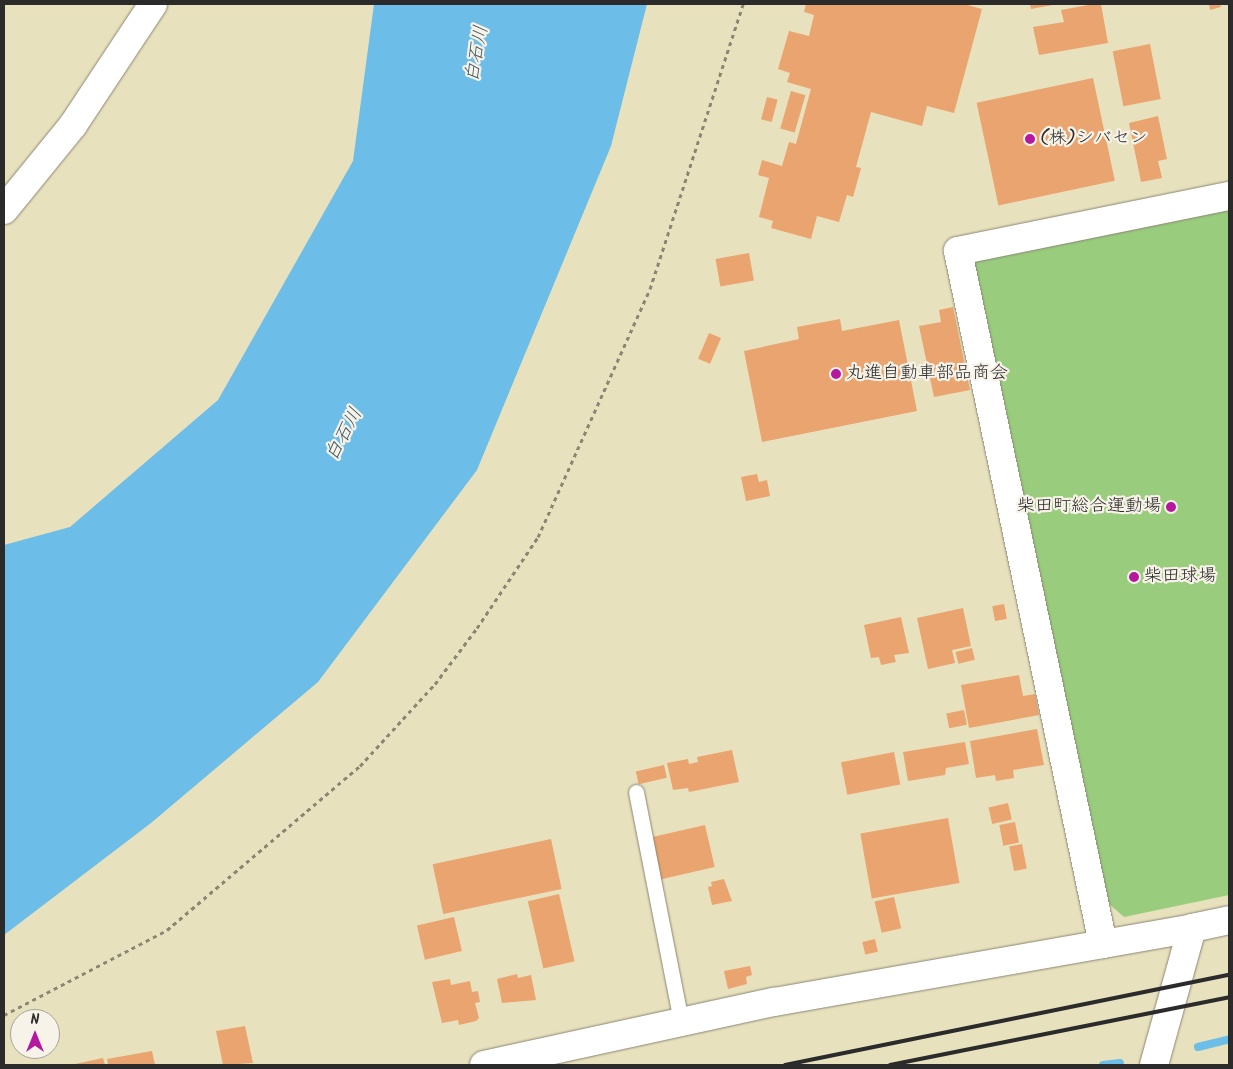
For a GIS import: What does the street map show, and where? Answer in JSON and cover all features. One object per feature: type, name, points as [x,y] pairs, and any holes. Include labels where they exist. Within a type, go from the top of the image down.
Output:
[{"type":"street","points":[[4,210],[73,125],[153,4]]},
{"type":"street","points":[[1103,944],[958,251],[1229,196]]},
{"type":"street","points":[[484,1065],[774,1002],[1229,920]]},
{"type":"street","points":[[1154,1065],[1192,928]]},
{"type":"lane","points":[[636,792],[681,1022]]},
{"type":"path","points":[[4,1015],[167,930],[360,766],[435,684],[477,628],[538,538],[650,289],[743,4]]},
{"type":"green space","name":"柴田球場","points":[[1229,206],[1229,895],[1124,917],[1108,903],[971,258]]},
{"type":"water","name":"白石川","points":[[374,4],[647,4],[611,146],[477,470],[318,682],[151,823],[4,935],[4,545],[70,527],[218,400],[353,161]]},
{"type":"building","points":[[806,4],[964,4],[982,9],[954,113],[927,106],[922,126],[871,112],[856,167],[861,168],[853,197],[847,195],[839,222],[817,216],[811,239],[771,228],[773,221],[759,217],[769,178],[758,175],[762,160],[782,166],[789,142],[796,144],[811,89],[787,82],[790,73],[778,69],[789,31],[809,36],[814,15],[804,12]]},
{"type":"building","points":[[1030,4],[1052,4],[1053,5],[1031,9]]},
{"type":"building","points":[[1101,4],[1108,43],[1039,55],[1033,27],[1064,22],[1061,10]]},
{"type":"building","points":[[1209,4],[1220,4],[1221,7],[1210,10]]},
{"type":"building","points":[[1150,44],[1161,99],[1123,106],[1113,51]]},
{"type":"building","points":[[1093,78],[1115,181],[998,205],[977,103]]},
{"type":"building","points":[[791,91],[805,95],[795,133],[780,128]]},
{"type":"building","points":[[767,97],[778,100],[772,122],[761,119]]},
{"type":"building","points":[[1158,116],[1167,159],[1158,161],[1162,178],[1141,182],[1129,123]]},
{"type":"building","points":[[749,253],[754,281],[720,286],[716,259]]},
{"type":"building","points":[[953,307],[970,390],[934,397],[919,326],[941,322],[939,310]]},
{"type":"building","points":[[840,319],[842,331],[899,320],[917,411],[762,442],[744,351],[799,339],[797,327]]},
{"type":"building","points":[[709,333],[721,338],[710,364],[698,359]]},
{"type":"building","points":[[757,474],[759,482],[767,480],[770,496],[746,501],[741,477]]},
{"type":"building","points":[[1004,604],[1007,619],[995,621],[992,606]]},
{"type":"building","points":[[963,608],[971,646],[952,650],[955,663],[928,669],[917,618]]},
{"type":"building","points":[[901,617],[909,653],[894,655],[896,662],[881,665],[879,657],[871,658],[864,625]]},
{"type":"building","points":[[972,648],[975,660],[958,664],[956,652]]},
{"type":"building","points":[[1019,675],[1023,696],[1035,694],[1039,715],[969,728],[961,685]]},
{"type":"building","points":[[964,710],[967,725],[949,728],[946,713]]},
{"type":"building","points":[[1037,729],[1044,765],[1013,770],[1014,778],[996,781],[995,775],[976,778],[970,741]]},
{"type":"building","points":[[965,742],[969,764],[946,768],[945,775],[908,781],[903,752]]},
{"type":"building","points":[[732,750],[739,782],[689,792],[688,788],[673,790],[667,763],[688,759],[689,764],[698,762],[697,757]]},
{"type":"building","points":[[894,752],[900,784],[847,795],[841,762]]},
{"type":"building","points":[[664,765],[667,778],[639,784],[636,772]]},
{"type":"building","points":[[1008,803],[1012,820],[992,824],[989,807]]},
{"type":"building","points":[[948,818],[959,883],[872,898],[860,833]]},
{"type":"building","points":[[1015,822],[1019,843],[1003,846],[999,825]]},
{"type":"building","points":[[705,825],[715,867],[660,879],[650,838]]},
{"type":"building","points":[[551,839],[562,889],[443,914],[433,864]]},
{"type":"building","points":[[1022,844],[1027,869],[1014,871],[1009,846]]},
{"type":"building","points":[[724,879],[732,901],[712,905],[708,887],[712,886],[711,882]]},
{"type":"building","points":[[559,894],[575,961],[543,968],[528,901]]},
{"type":"building","points":[[894,897],[901,928],[882,933],[875,901]]},
{"type":"building","points":[[454,917],[462,951],[425,960],[417,926]]},
{"type":"building","points":[[875,939],[878,952],[865,955],[862,942]]},
{"type":"building","points":[[750,966],[752,975],[746,977],[747,984],[728,989],[724,971]]},
{"type":"building","points":[[517,974],[518,978],[531,975],[536,1000],[502,1003],[497,979]]},
{"type":"building","points":[[450,979],[451,985],[470,981],[472,992],[478,991],[480,1002],[475,1003],[479,1018],[476,1021],[459,1025],[458,1020],[442,1023],[432,982]]},
{"type":"building","points":[[245,1026],[253,1063],[223,1065],[216,1031]]},
{"type":"building","points":[[152,1051],[155,1065],[108,1065],[107,1059]]},
{"type":"building","points":[[103,1058],[105,1065],[75,1065],[75,1064]]},
{"type":"waterway","points":[[1198,1047],[1229,1039]]},
{"type":"waterway","points":[[1103,1065],[1120,1063]]},
{"type":"railway","points":[[785,1065],[1229,975]]},
{"type":"railway","points":[[890,1065],[1229,997]]},
{"type":"place","name":"(株)シバセン","points":[[1030,139]]},
{"type":"place","name":"丸進自動車部品商会","points":[[836,374]]},
{"type":"place","name":"柴田町総合運動場","points":[[1171,507]]},
{"type":"place","name":"柴田球場","points":[[1134,577]]}]
